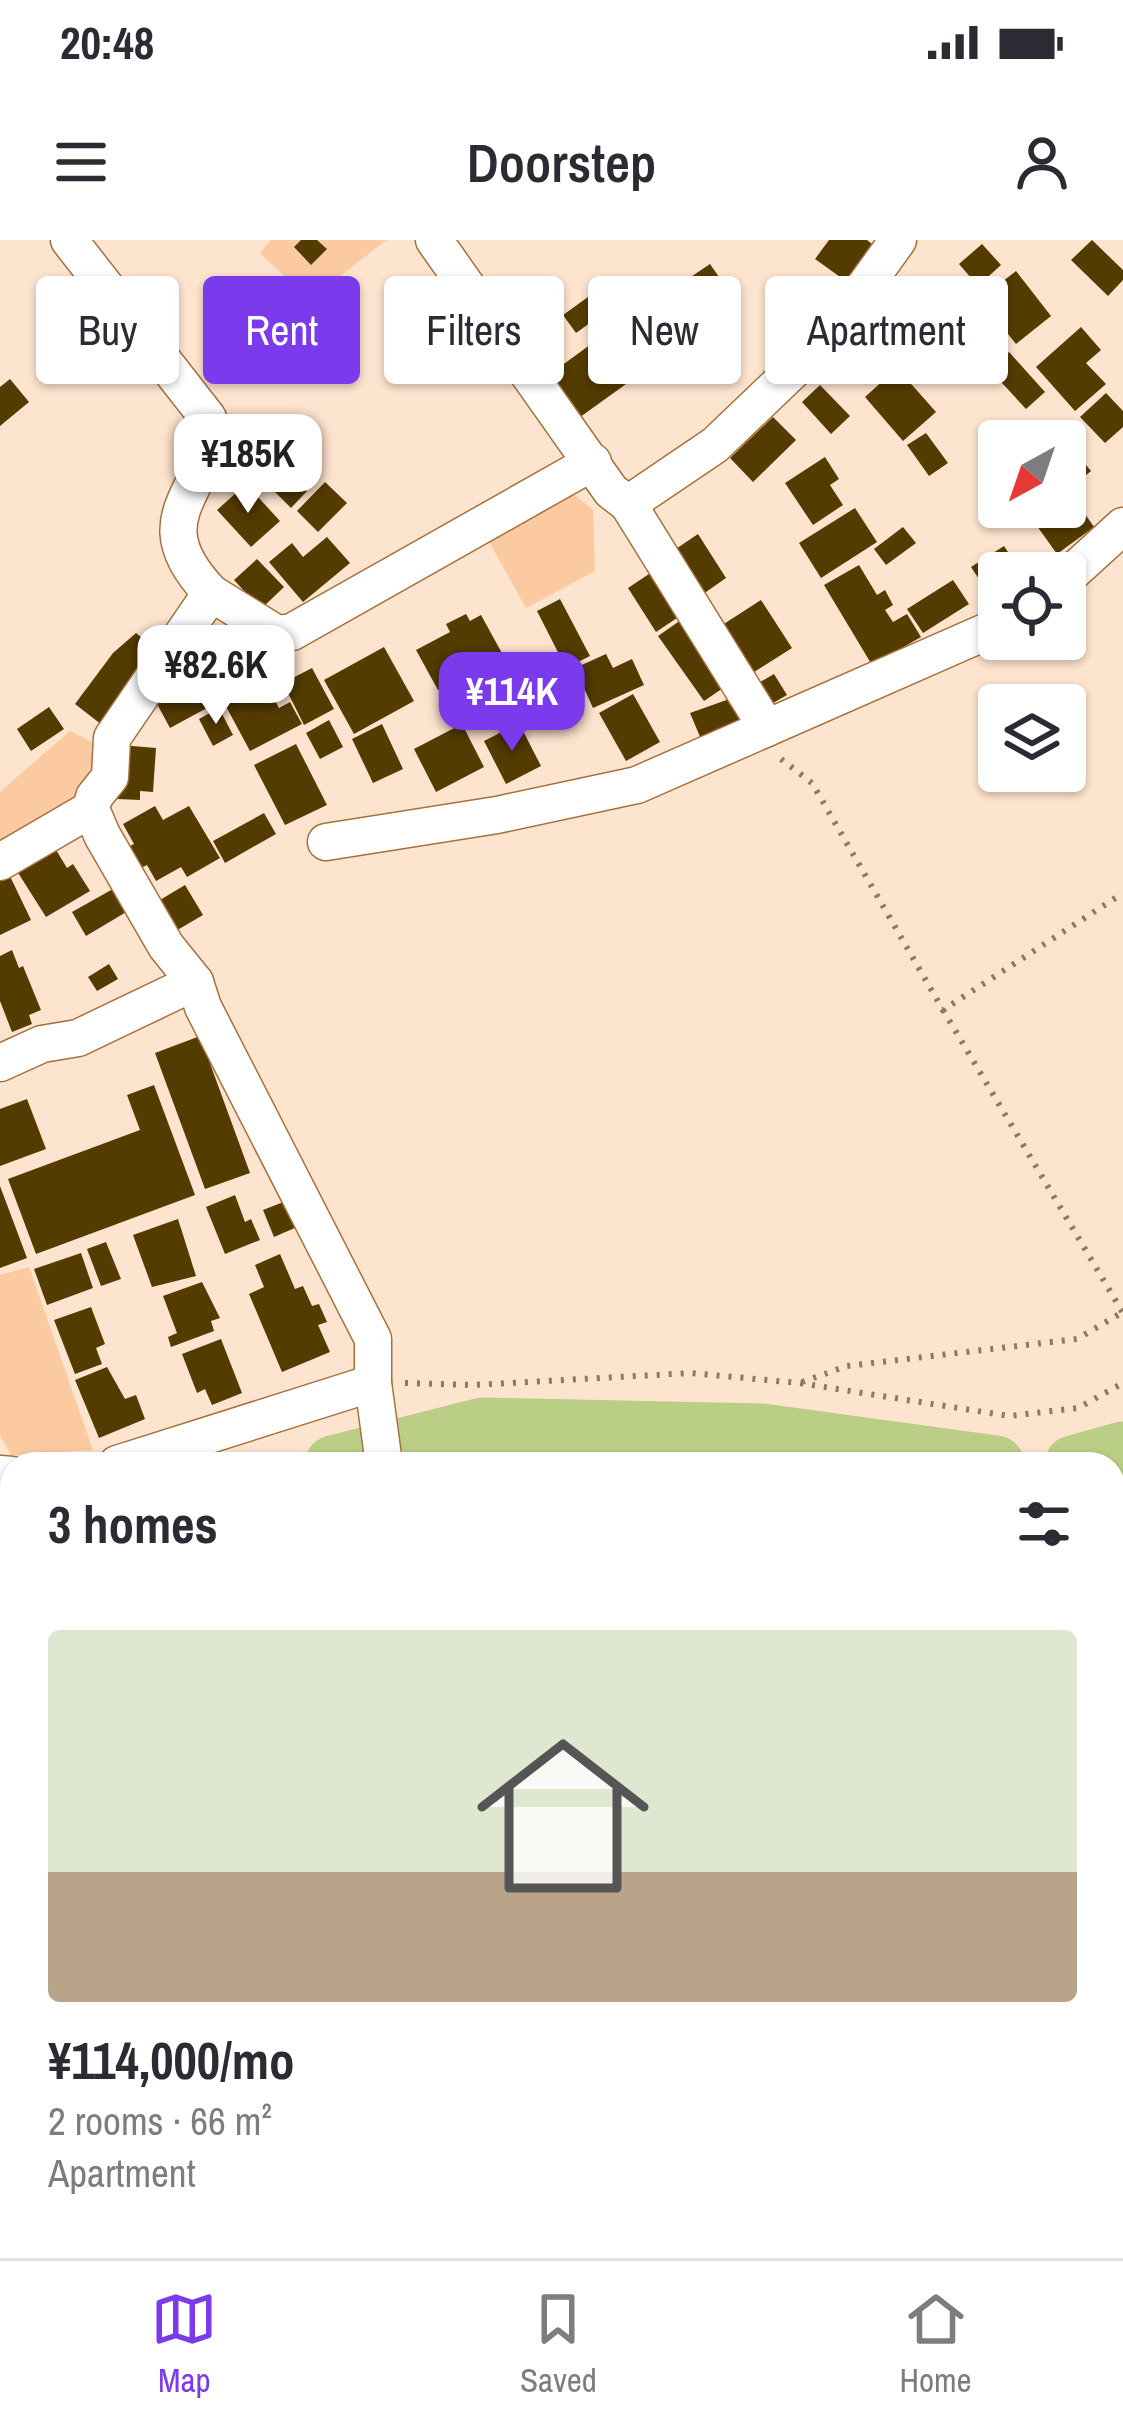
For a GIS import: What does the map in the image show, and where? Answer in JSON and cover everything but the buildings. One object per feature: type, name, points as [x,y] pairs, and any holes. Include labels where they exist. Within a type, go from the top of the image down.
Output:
[{"type":"street","points":[[69,240],[208,418],[211,437],[178,518],[178,540],[191,572],[211,592],[277,634],[292,632],[593,462]]},
{"type":"street","points":[[434,240],[611,491],[628,504],[764,744]]},
{"type":"street","points":[[628,504],[715,446],[829,336],[898,240]]},
{"type":"street","points":[[1086,560],[1123,526]]},
{"type":"street","points":[[211,592],[112,738],[110,777],[91,809],[166,946],[195,982],[203,1007],[373,1339],[382,1452]]},
{"type":"street","points":[[326,842],[497,815],[637,785],[764,744],[978,637]]},
{"type":"street","points":[[0,862],[91,809]]},
{"type":"street","points":[[0,1063],[42,1045],[78,1038],[195,982]]},
{"type":"street","points":[[162,1452],[375,1395]]},
{"type":"path","points":[[764,744],[812,783],[1123,1312],[1077,1339],[847,1366],[799,1383]]},
{"type":"path","points":[[943,1010],[1123,893]]},
{"type":"path","points":[[375,1395],[691,1373],[799,1383],[1009,1416],[1078,1408],[1123,1383]]},
{"type":"shaded area","points":[[271,240],[386,240],[340,276],[284,276],[260,253]]},
{"type":"shaded area","points":[[570,491],[593,510],[595,571],[526,608],[487,538]]},
{"type":"shaded area","points":[[70,731],[102,747],[92,784],[68,811],[0,849],[0,792]]},
{"type":"shaded area","points":[[29,1267],[93,1450],[9,1452],[0,1435],[0,1275]]},
{"type":"waterway","points":[[380,1452],[483,1426],[762,1432],[908,1452]]},
{"type":"waterway","points":[[1116,1452],[1123,1450]]}]
